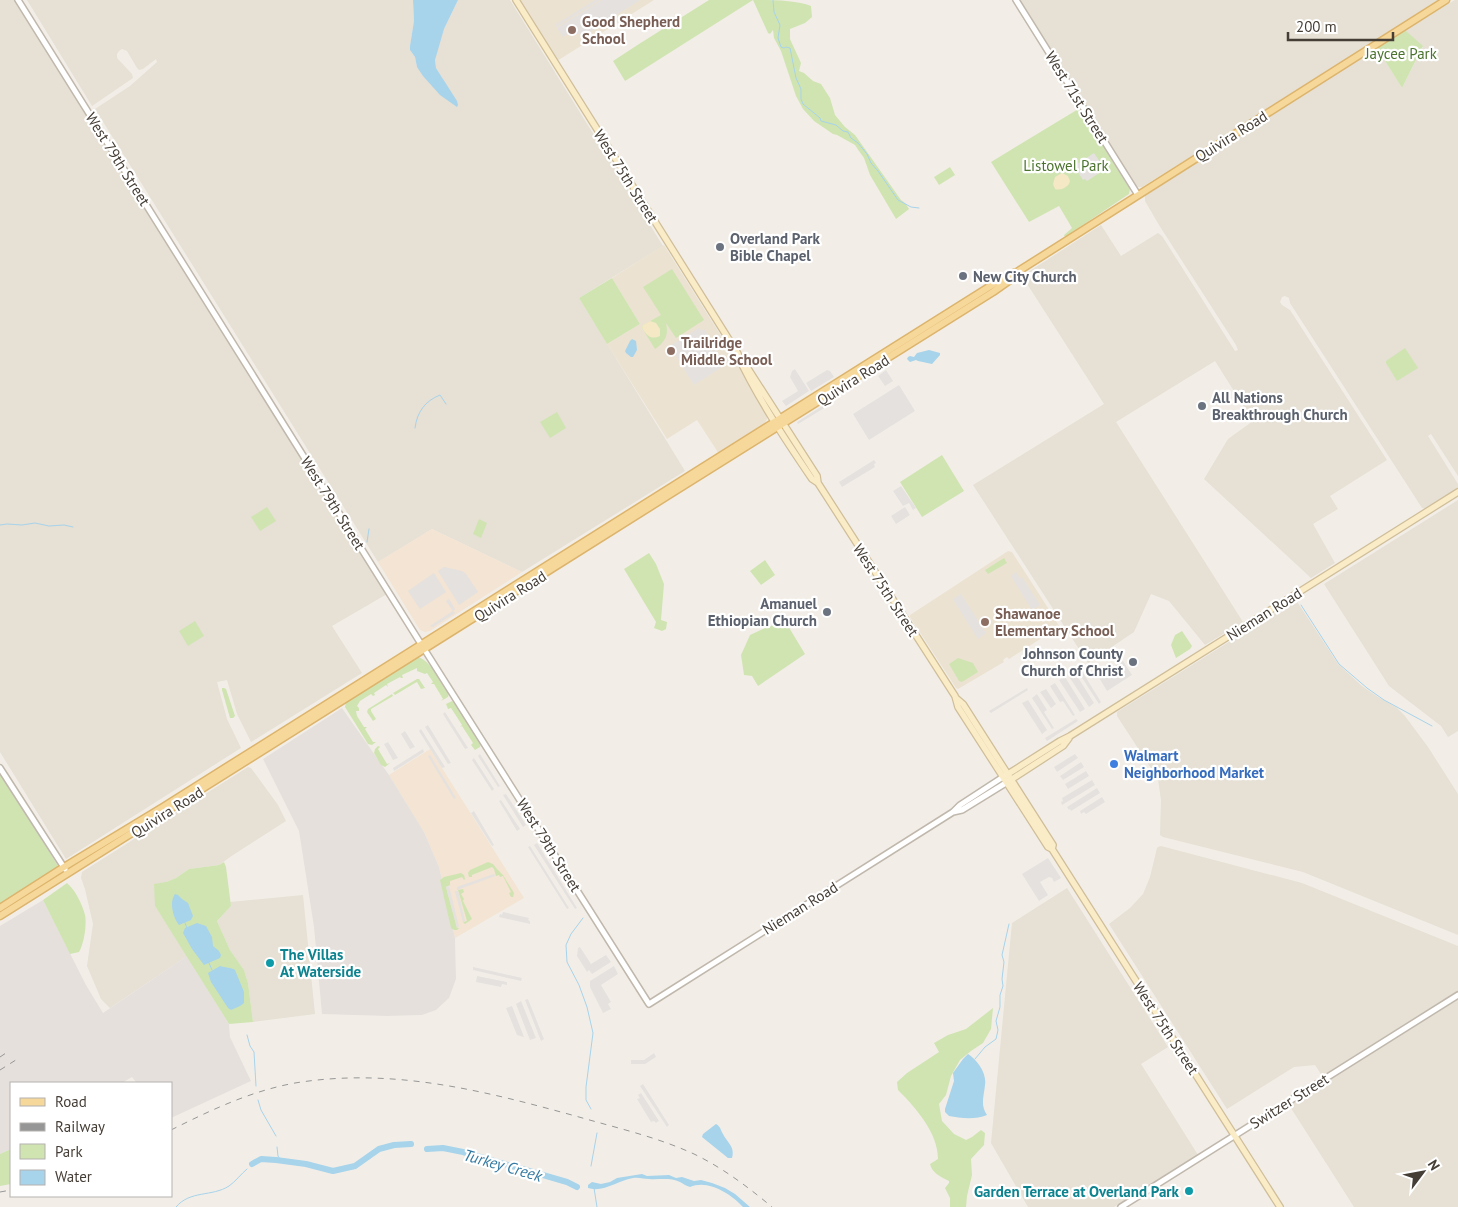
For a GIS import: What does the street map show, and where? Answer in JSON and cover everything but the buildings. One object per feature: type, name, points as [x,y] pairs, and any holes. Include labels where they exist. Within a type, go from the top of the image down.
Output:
[{"type":"main road","name":"West 75th Street","points":[[516,0],[736,352],[754,377],[779,423],[817,476],[818,483],[954,696],[963,704],[1048,847],[1052,849],[1280,1207]]},
{"type":"main road","name":"Quivira Road","points":[[0,908],[423,647],[954,313],[1008,275],[1016,272],[1446,0]]},
{"type":"main road","name":"Nieman Road","points":[[1007,778],[1060,741],[1458,492]]},
{"type":"main road","name":"Quivira Road","points":[[0,916],[139,830],[423,647]]},
{"type":"main road","points":[[139,830],[140,824],[163,810],[164,807]]},
{"type":"street","name":"West 79th Street","points":[[18,0],[649,1004]]},
{"type":"street","name":"West 71st Street","points":[[1016,0],[1138,195]]},
{"type":"street","points":[[0,768],[68,874]]},
{"type":"street","name":"Nieman Road","points":[[649,1004],[953,812],[962,810],[1007,778]]},
{"type":"street","name":"Switzer Street","points":[[1120,1207],[1458,995]]},
{"type":"shaded area","points":[[0,0],[16,0],[387,594],[332,626],[362,673],[251,742],[237,714],[227,680],[217,682],[227,719],[241,748],[66,859],[0,752]]},
{"type":"shaded area","points":[[27,0],[413,0],[414,21],[410,50],[415,57],[417,67],[443,79],[436,68],[436,54],[444,29],[458,0],[510,0],[663,246],[579,298],[685,471],[522,572],[432,529],[378,562],[95,109],[130,86],[157,62],[156,59],[139,70],[127,51],[122,49],[119,51],[117,58],[132,74],[133,78],[92,106]]},
{"type":"shaded area","name":"Good Shepherd School","points":[[520,0],[654,0],[557,61]]},
{"type":"shaded area","points":[[595,0],[600,0],[556,27],[555,25]]},
{"type":"shaded area","points":[[602,0],[640,0],[583,36],[575,34],[573,30],[563,37],[557,28]]},
{"type":"shaded area","points":[[1019,0],[1440,0],[1142,187],[1138,187]]},
{"type":"shaded area","points":[[1458,0],[1458,476],[1431,434],[1428,436],[1458,484],[1458,488],[1426,509],[1422,508],[1290,303],[1289,298],[1282,297],[1280,302],[1290,310],[1387,460],[1330,496],[1338,509],[1313,524],[1335,563],[1311,578],[1204,479],[1228,439],[1253,421],[1215,361],[1116,422],[1243,622],[1205,645],[1169,601],[1151,594],[1134,632],[1088,663],[973,485],[1104,404],[1022,276],[1101,225],[1121,256],[1158,233],[1162,236],[1235,351],[1238,350],[1159,225],[1145,201],[1145,196],[1377,48],[1402,88],[1423,47],[1405,30]]},
{"type":"shaded area","points":[[1094,153],[1104,168],[1087,181],[1083,180],[1074,166]]},
{"type":"shaded area","name":"Trailridge Middle School","points":[[664,245],[768,414],[764,424],[719,454],[697,420],[667,439],[607,344],[640,324],[612,278]]},
{"type":"shaded area","points":[[699,328],[701,331],[704,329],[710,338],[707,339],[709,346],[712,351],[715,349],[722,361],[720,362],[722,367],[694,385],[670,346]]},
{"type":"shaded area","points":[[795,369],[809,391],[786,406],[782,401],[798,391],[790,377]]},
{"type":"shaded area","points":[[827,370],[834,377],[811,391],[806,383]]},
{"type":"shaded area","points":[[886,370],[893,381],[885,386],[878,376]]},
{"type":"shaded area","points":[[899,385],[915,411],[869,440],[853,414]]},
{"type":"shaded area","points":[[824,405],[826,407],[798,424],[797,422]]},
{"type":"shaded area","points":[[874,460],[876,463],[874,464],[875,467],[842,487],[839,482]]},
{"type":"shaded area","points":[[901,486],[916,508],[913,510],[909,503],[903,506],[893,491]]},
{"type":"shaded area","points":[[1458,500],[1458,731],[1448,737],[1441,726],[1389,686],[1324,584]]},
{"type":"shaded area","points":[[905,507],[910,515],[896,524],[891,516]]},
{"type":"shaded area","points":[[432,529],[522,572],[430,631],[425,632],[420,630],[378,562]]},
{"type":"shaded area","name":"Shawanoe Elementary School","points":[[1008,551],[1012,552],[1059,627],[1009,659],[1007,657],[1003,660],[1004,662],[958,689],[910,615]]},
{"type":"shaded area","points":[[444,567],[462,571],[478,592],[459,605],[438,571]]},
{"type":"shaded area","points":[[1016,572],[1020,579],[1022,577],[1040,605],[1032,610],[1011,576]]},
{"type":"shaded area","points":[[434,573],[446,592],[420,609],[408,591]]},
{"type":"shaded area","points":[[961,594],[986,633],[978,639],[953,599]]},
{"type":"shaded area","points":[[449,599],[455,609],[453,611],[446,601]]},
{"type":"shaded area","points":[[1296,600],[1338,664],[1362,686],[1397,708],[1405,716],[1428,747],[1458,794],[1458,935],[1303,872],[1160,835],[1161,800],[1158,779],[1117,716],[1117,712]]},
{"type":"shaded area","points":[[453,611],[455,613],[433,627],[430,626]]},
{"type":"shaded area","points":[[1123,661],[1132,675],[1107,691],[1098,676]]},
{"type":"shaded area","points":[[1080,668],[1101,702],[1099,704],[1077,670]]},
{"type":"shaded area","points":[[1074,671],[1094,703],[1089,707],[1068,675]]},
{"type":"shaded area","points":[[1065,677],[1085,709],[1080,712],[1059,680]]},
{"type":"shaded area","points":[[1055,683],[1075,715],[1073,716],[1063,701],[1060,702],[1050,686]]},
{"type":"shaded area","points":[[1027,688],[1028,690],[991,713],[989,711]]},
{"type":"shaded area","points":[[1046,689],[1056,704],[1051,708],[1040,692]]},
{"type":"shaded area","points":[[1037,694],[1047,710],[1044,712],[1054,728],[1052,729],[1032,698]]},
{"type":"shaded area","points":[[1028,700],[1047,730],[1042,734],[1022,703]]},
{"type":"shaded area","points":[[342,708],[389,775],[424,832],[439,867],[455,938],[456,979],[449,998],[436,1010],[422,1015],[322,1014],[314,927],[299,831],[263,759]]},
{"type":"shaded area","points":[[445,712],[468,748],[465,749],[443,714]]},
{"type":"shaded area","points":[[1076,719],[1078,721],[1047,741],[1045,738]]},
{"type":"shaded area","points":[[428,725],[451,763],[448,764],[425,727]]},
{"type":"shaded area","points":[[421,729],[445,767],[442,768],[419,731]]},
{"type":"shaded area","points":[[405,731],[415,747],[410,749],[401,734]]},
{"type":"shaded area","points":[[388,742],[398,758],[393,760],[384,744]]},
{"type":"shaded area","points":[[423,749],[424,752],[394,771],[393,768]]},
{"type":"shaded area","points":[[430,749],[524,898],[455,938],[439,867],[424,832],[389,775]]},
{"type":"shaded area","points":[[480,754],[500,786],[498,787],[478,756]]},
{"type":"shaded area","points":[[1075,754],[1078,758],[1057,772],[1054,767]]},
{"type":"shaded area","points":[[430,755],[456,798],[454,799],[428,756]]},
{"type":"shaded area","points":[[474,758],[494,789],[492,791],[472,760]]},
{"type":"shaded area","points":[[1081,762],[1084,767],[1063,780],[1060,776]]},
{"type":"shaded area","points":[[248,767],[251,768],[278,805],[286,821],[219,865],[189,869],[166,882],[155,906],[187,956],[110,1008],[101,999],[87,966],[93,924],[81,878],[82,872]]},
{"type":"shaded area","points":[[1086,771],[1089,776],[1068,789],[1065,784]]},
{"type":"shaded area","points":[[1092,780],[1095,785],[1062,805],[1062,798]]},
{"type":"shaded area","points":[[1097,788],[1100,793],[1071,811],[1069,810],[1067,807]]},
{"type":"shaded area","points":[[506,794],[526,825],[523,827],[503,795]]},
{"type":"shaded area","points":[[1102,797],[1105,802],[1086,814],[1084,812],[1081,814],[1080,811]]},
{"type":"shaded area","points":[[501,800],[520,829],[517,831],[499,801]]},
{"type":"shaded area","points":[[474,811],[494,845],[492,846],[471,813]]},
{"type":"shaded area","points":[[537,843],[577,908],[575,909],[534,845]]},
{"type":"shaded area","points":[[530,846],[569,908],[567,909],[528,847]]},
{"type":"shaded area","points":[[1161,846],[1302,883],[1458,946],[1458,992],[1323,1077],[1315,1065],[1294,1067],[1227,1109],[1109,924],[1130,908],[1143,894],[1150,877],[1157,848]]},
{"type":"shaded area","points":[[1048,858],[1061,878],[1054,882],[1049,877],[1040,882],[1048,895],[1039,901],[1022,874]]},
{"type":"shaded area","points":[[494,874],[495,876],[457,890],[457,887]]},
{"type":"shaded area","points":[[449,886],[459,927],[457,928],[446,887]]},
{"type":"shaded area","points":[[1067,888],[1168,1047],[1141,1064],[1198,1155],[1114,1207],[1028,1207],[991,1143],[1012,923]]},
{"type":"shaded area","points":[[455,891],[458,891],[465,921],[463,922]]},
{"type":"shaded area","points":[[303,895],[315,1014],[253,1022],[248,983],[244,970],[230,950],[217,921],[231,906],[230,902]]},
{"type":"shaded area","points":[[43,900],[86,985],[103,1013],[187,956],[229,1024],[230,1037],[251,1081],[172,1118],[172,1082],[136,1082],[132,1077],[124,1082],[10,1082],[10,1149],[0,1154],[0,926]]},
{"type":"shaded area","points":[[503,912],[529,918],[530,924],[499,917]]},
{"type":"shaded area","points":[[580,947],[591,964],[606,955],[611,962],[592,974],[589,970],[587,972],[577,956],[578,948]]},
{"type":"shaded area","points":[[614,966],[618,974],[601,985],[611,1002],[608,1004],[611,1009],[603,1013],[590,987],[590,981]]},
{"type":"shaded area","points":[[473,967],[522,978],[521,981],[473,970]]},
{"type":"shaded area","points":[[477,976],[507,982],[507,985],[502,984],[501,987],[476,982]]},
{"type":"shaded area","points":[[1458,998],[1458,1207],[1354,1207],[1289,1105]]},
{"type":"shaded area","points":[[528,999],[544,1039],[541,1041],[525,1000]]},
{"type":"shaded area","points":[[521,1001],[536,1038],[530,1040],[516,1004]]},
{"type":"shaded area","points":[[512,1006],[524,1037],[517,1035],[506,1008]]},
{"type":"shaded area","points":[[654,1053],[656,1057],[645,1064],[631,1064],[631,1060],[644,1060]]},
{"type":"shaded area","points":[[643,1084],[669,1125],[667,1127],[640,1086]]},
{"type":"shaded area","points":[[641,1093],[659,1121],[656,1123],[654,1121],[651,1122],[637,1099],[640,1098],[638,1095]]},
{"type":"green space","points":[[709,0],[753,0],[625,81],[613,61]]},
{"type":"green space","points":[[753,0],[791,1],[811,6],[812,17],[805,23],[790,29],[790,39],[801,63],[799,71],[821,84],[830,98],[835,115],[855,135],[909,209],[896,219],[870,175],[864,158],[855,145],[833,134],[814,121],[803,109],[796,96],[781,51],[774,38],[773,30],[770,34],[768,33]]},
{"type":"green space","name":"Jaycee Park","points":[[1405,30],[1423,46],[1402,88],[1377,48]]},
{"type":"green space","name":"Listowel Park","points":[[1080,108],[1130,189],[1129,194],[1065,237],[1064,235],[1072,228],[1059,206],[1029,222],[991,162]]},
{"type":"green space","points":[[950,167],[955,175],[939,185],[934,177]]},
{"type":"green space","points":[[672,269],[704,320],[676,338],[666,323],[667,331],[665,338],[655,349],[642,328],[643,325],[661,315],[643,287]]},
{"type":"green space","points":[[612,278],[640,324],[607,344],[579,298]]},
{"type":"green space","points":[[1405,348],[1418,368],[1397,381],[1386,361]]},
{"type":"green space","points":[[557,412],[566,428],[550,438],[540,422]]},
{"type":"green space","points":[[942,455],[964,491],[922,517],[900,482]]},
{"type":"green space","points":[[267,507],[276,521],[260,531],[251,517]]},
{"type":"green space","points":[[479,519],[487,523],[481,538],[473,534]]},
{"type":"green space","points":[[649,553],[656,564],[664,584],[661,620],[667,622],[666,629],[662,631],[654,628],[656,622],[624,569]]},
{"type":"green space","points":[[1004,558],[1007,563],[988,574],[985,570]]},
{"type":"green space","points":[[765,560],[775,575],[761,585],[750,571]]},
{"type":"green space","points":[[195,621],[204,636],[188,646],[179,631]]},
{"type":"green space","points":[[785,621],[805,654],[758,686],[752,676],[744,675],[741,655],[750,635]]},
{"type":"green space","points":[[1182,631],[1192,646],[1176,658],[1171,645],[1175,635]]},
{"type":"green space","points":[[418,657],[427,662],[435,672],[449,693],[448,697],[441,701],[443,699],[434,684],[431,684],[433,682],[427,673],[417,671],[417,668],[402,675],[403,678],[400,677],[387,684],[388,687],[386,685],[374,693],[375,695],[373,696],[371,694],[360,701],[357,706],[359,711],[356,711],[357,716],[364,727],[367,727],[365,729],[373,742],[376,742],[372,745],[368,744],[345,707],[346,702]]},
{"type":"green space","points":[[958,658],[973,663],[978,672],[962,682],[959,681],[949,664]]},
{"type":"green space","points":[[417,679],[425,688],[421,689],[417,682],[395,695],[393,693]]},
{"type":"green space","points":[[222,688],[226,689],[235,716],[233,718],[230,718]]},
{"type":"green space","points":[[392,694],[393,696],[371,709],[376,719],[373,721],[367,712],[368,709]]},
{"type":"green space","points":[[452,701],[481,744],[475,750],[471,745],[473,743],[462,726],[460,727],[462,725],[451,708],[448,709],[446,704]]},
{"type":"green space","points":[[378,746],[387,764],[390,763],[385,767],[381,765],[374,753]]},
{"type":"green space","points":[[0,772],[58,866],[57,870],[0,906]]},
{"type":"green space","points":[[224,862],[231,906],[217,921],[230,950],[244,970],[248,983],[253,1022],[229,1024],[155,906],[154,884],[176,878],[189,869],[219,865]]},
{"type":"green space","points":[[488,862],[493,864],[503,875],[514,893],[513,897],[509,893],[511,892],[503,876],[496,876],[492,867],[469,877],[468,873],[470,870]]},
{"type":"green space","points":[[461,873],[464,875],[464,880],[462,877],[450,881],[450,885],[446,887],[457,928],[459,928],[454,930],[451,928],[440,880],[444,877]]},
{"type":"green space","points":[[67,883],[78,898],[86,919],[85,934],[81,948],[79,952],[70,954],[43,900]]},
{"type":"green space","points":[[463,889],[464,892],[461,894],[464,899],[463,901],[472,919],[465,924],[463,922],[467,921],[458,890]]},
{"type":"green space","points":[[993,1008],[991,1029],[983,1043],[960,1060],[951,1076],[946,1095],[939,1104],[942,1121],[954,1134],[966,1140],[981,1130],[985,1133],[984,1145],[971,1159],[972,1175],[966,1207],[950,1207],[950,1198],[945,1188],[949,1181],[935,1172],[930,1164],[938,1159],[937,1149],[930,1130],[919,1113],[898,1090],[897,1082],[907,1073],[939,1052],[934,1043],[948,1035],[966,1029]]},
{"type":"green space","points":[[10,1149],[10,1184],[0,1186],[0,1154]]},
{"type":"sand","points":[[1062,173],[1068,176],[1070,181],[1066,187],[1055,189],[1053,184],[1055,177]]},
{"type":"sand","points":[[650,321],[656,323],[660,329],[660,336],[652,337],[642,328],[643,325]]},
{"type":"water","points":[[413,0],[458,0],[444,29],[435,60],[436,68],[457,101],[457,107],[440,95],[423,76],[410,50],[414,21]]},
{"type":"water","points":[[632,339],[636,341],[637,350],[633,357],[631,357],[625,351]]},
{"type":"water","points":[[929,350],[940,353],[932,364],[916,360],[910,362],[907,359],[910,356],[914,357],[917,353]]},
{"type":"water","points":[[175,894],[188,903],[193,916],[191,920],[179,925],[172,910],[172,901]]},
{"type":"water","points":[[197,923],[206,926],[212,937],[213,946],[221,955],[220,958],[204,965],[183,933],[185,928]]},
{"type":"water","points":[[220,966],[235,970],[244,992],[244,1003],[231,1010],[211,982],[208,973]]},
{"type":"water","points":[[968,1054],[978,1063],[983,1072],[985,1085],[983,1104],[987,1115],[973,1118],[949,1116],[945,1109],[954,1081],[953,1073]]},
{"type":"water","points":[[716,1124],[720,1127],[732,1148],[732,1158],[728,1158],[702,1137],[703,1134]]},
{"type":"water","points":[[642,1174],[647,1176],[669,1175],[676,1178],[682,1177],[694,1181],[701,1180],[712,1183],[735,1194],[750,1207],[743,1207],[732,1197],[712,1186],[697,1185],[690,1187],[680,1182],[664,1179],[635,1178],[599,1189],[588,1188],[588,1185],[592,1182],[601,1184],[617,1178]]},
{"type":"waterway","points":[[773,0],[774,12],[780,25],[778,38],[781,47],[790,48],[803,104],[821,121],[836,125],[843,131],[848,132],[851,138],[867,154],[871,163],[898,200],[911,207],[919,208]]},
{"type":"waterway","points":[[415,428],[420,412],[430,400],[440,395],[446,404]]},
{"type":"waterway","points":[[0,525],[35,523],[49,526],[64,525],[73,527]]},
{"type":"waterway","points":[[367,542],[369,529]]},
{"type":"waterway","points":[[1301,605],[1339,664],[1384,700],[1432,726]]},
{"type":"waterway","points":[[583,918],[571,934],[566,945],[567,962],[579,985],[587,1007],[593,1033],[586,1087],[586,1100],[591,1109]]},
{"type":"waterway","points":[[185,923],[187,928]]},
{"type":"waterway","points":[[975,1059],[985,1047],[996,1039],[998,1030],[996,1021],[1003,986],[1004,962],[1002,955],[1009,924]]},
{"type":"waterway","points":[[209,963],[212,970]]},
{"type":"waterway","points":[[247,1035],[254,1052],[256,1086]]},
{"type":"waterway","points":[[258,1100],[261,1110],[276,1136]]},
{"type":"waterway","points":[[591,1166],[597,1133]]},
{"type":"waterway","name":"Turkey Creek","points":[[252,1164],[261,1159],[276,1160],[306,1164],[333,1171],[355,1166],[379,1149],[394,1145],[411,1144]]},
{"type":"waterway","points":[[277,1147],[278,1156],[281,1161]]},
{"type":"waterway","name":"Turkey Creek","points":[[427,1149],[443,1148],[463,1152],[567,1182],[577,1187]]},
{"type":"waterway","name":"Turkey Creek","points":[[176,1207],[188,1198],[216,1192],[229,1186],[247,1169]]},
{"type":"waterway","points":[[594,1188],[597,1207]]},
{"type":"railway","points":[[0,1057],[6,1053]]},
{"type":"railway","points":[[0,1070],[19,1058]]},
{"type":"railway","points":[[172,1130],[216,1108],[247,1096],[295,1083],[331,1079],[368,1078],[438,1084],[544,1107],[666,1143],[715,1165],[772,1207]]},
{"type":"railway","points":[[0,1192],[10,1190]]},
{"type":"place","name":"Good Shepherd School","points":[[572,30]]},
{"type":"place","name":"Overland Park Bible Chapel","points":[[720,247]]},
{"type":"place","name":"New City Church","points":[[963,276]]},
{"type":"place","name":"Trailridge Middle School","points":[[671,351]]},
{"type":"place","name":"All Nations Breakthrough Church","points":[[1202,406]]},
{"type":"place","name":"Amanuel Ethiopian Church","points":[[827,612]]},
{"type":"place","name":"Shawanoe Elementary School","points":[[985,622]]},
{"type":"place","name":"Johnson County Church of Christ","points":[[1133,662]]},
{"type":"place","name":"Walmart Neighborhood Market","points":[[1114,764]]},
{"type":"place","name":"The Villas At Waterside","points":[[270,963]]},
{"type":"place","name":"Garden Terrace at Overland Park","points":[[1189,1191]]}]
